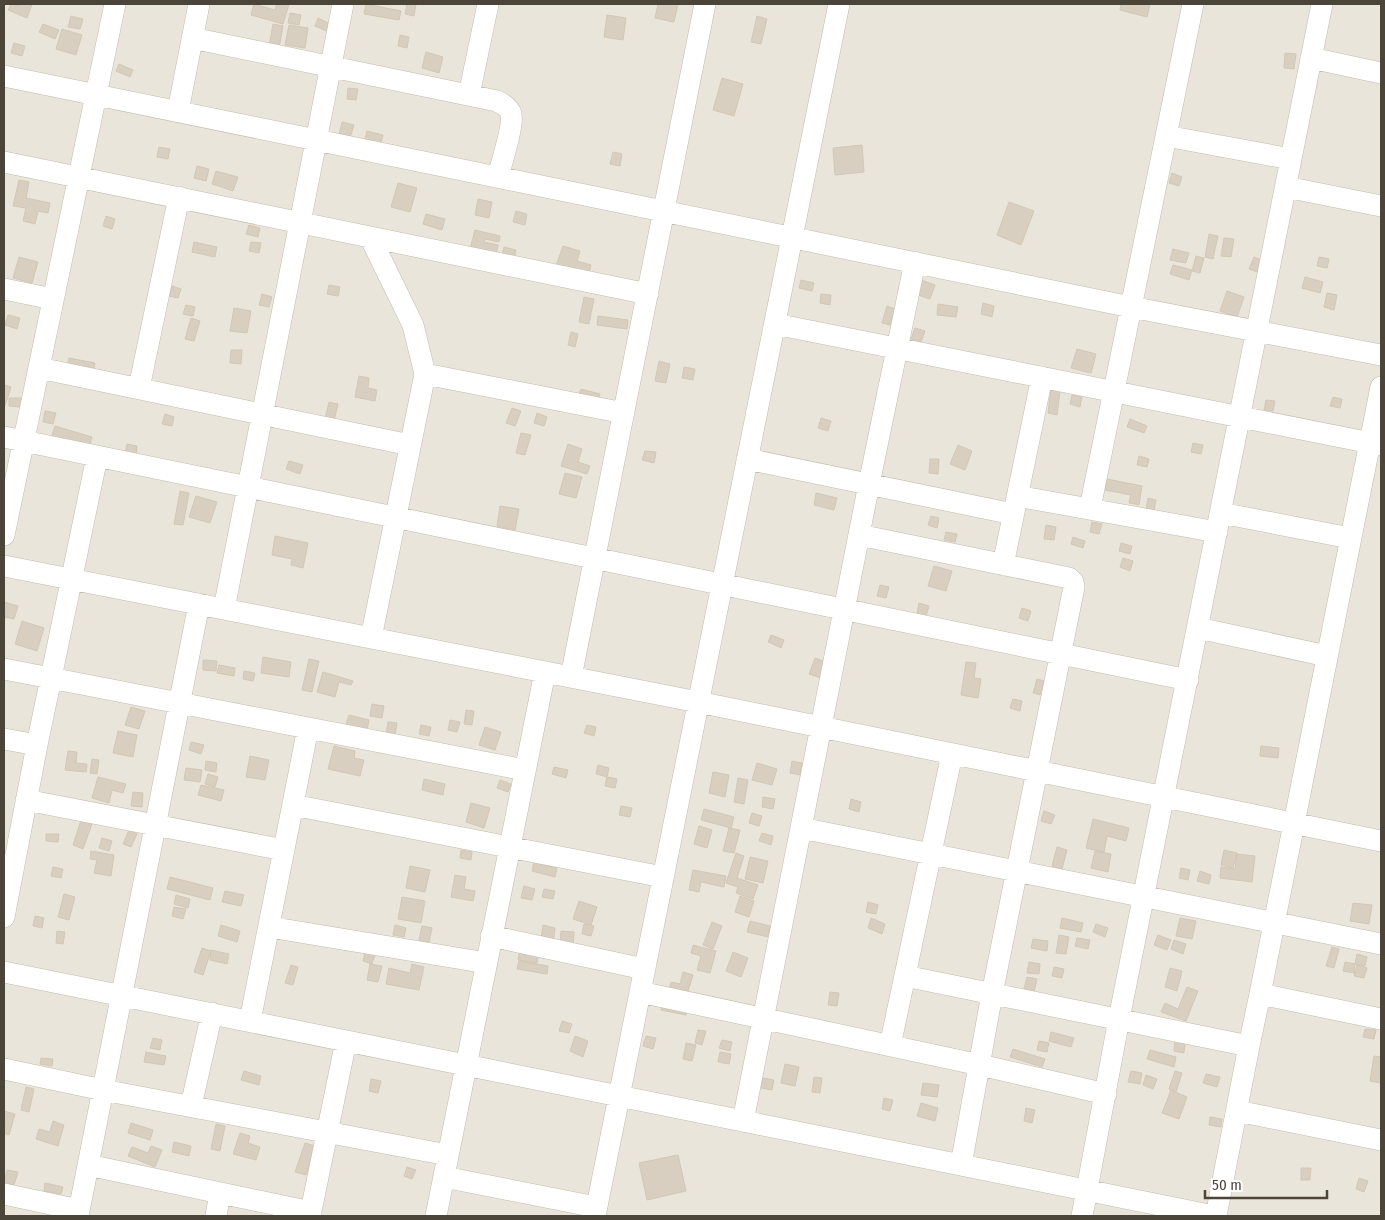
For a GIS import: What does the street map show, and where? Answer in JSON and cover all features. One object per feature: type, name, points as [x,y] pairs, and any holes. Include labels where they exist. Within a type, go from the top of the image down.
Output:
[{"type":"street","points":[[4,535],[14,439],[39,368],[115,4]]},
{"type":"street","points":[[178,112],[199,4]]},
{"type":"street","points":[[224,609],[343,4]]},
{"type":"street","points":[[469,95],[488,4]]},
{"type":"street","points":[[571,677],[705,4]]},
{"type":"street","points":[[444,1177],[595,1212],[839,4]]},
{"type":"street","points":[[1090,508],[1193,4]]},
{"type":"street","points":[[1082,1216],[1322,4]]},
{"type":"street","points":[[192,38],[497,101],[506,106],[511,114],[512,123],[498,177]]},
{"type":"street","points":[[1311,58],[1381,73]]},
{"type":"street","points":[[4,76],[1131,307],[1381,355]]},
{"type":"street","points":[[1166,136],[1291,159]]},
{"type":"street","points":[[4,162],[648,294]]},
{"type":"street","points":[[1286,187],[1381,206]]},
{"type":"street","points":[[139,388],[179,197]]},
{"type":"street","points":[[370,237],[413,325],[425,374],[371,638]]},
{"type":"street","points":[[743,1121],[869,484],[915,262]]},
{"type":"street","points":[[4,289],[53,299]]},
{"type":"street","points":[[775,324],[1376,444]]},
{"type":"street","points":[[39,368],[410,445]]},
{"type":"street","points":[[425,374],[624,413]]},
{"type":"street","points":[[1003,565],[1042,377]]},
{"type":"street","points":[[4,972],[1215,1216],[1350,538],[1376,444],[1381,387]]},
{"type":"street","points":[[14,439],[1188,680]]},
{"type":"street","points":[[4,917],[8,872],[26,800],[97,457]]},
{"type":"street","points":[[747,459],[869,484],[1015,505],[1090,508],[1350,538]]},
{"type":"street","points":[[859,535],[1068,578],[1073,582],[1074,587],[992,994],[961,1166]]},
{"type":"street","points":[[4,566],[698,702],[1381,841]]},
{"type":"street","points":[[4,1194],[78,1213],[199,604]]},
{"type":"street","points":[[1198,628],[1328,656]]},
{"type":"street","points":[[4,669],[525,770]]},
{"type":"street","points":[[436,1216],[545,672]]},
{"type":"street","points":[[250,1021],[308,728]]},
{"type":"street","points":[[4,739],[37,745]]},
{"type":"street","points":[[890,1046],[952,754]]},
{"type":"street","points":[[26,800],[284,850]]},
{"type":"street","points":[[293,805],[663,877]]},
{"type":"street","points":[[801,828],[1381,944]]},
{"type":"street","points":[[269,926],[486,963]]},
{"type":"street","points":[[491,936],[644,969]]},
{"type":"street","points":[[905,976],[1248,1046]]},
{"type":"street","points":[[640,992],[1106,1094]]},
{"type":"street","points":[[1260,994],[1381,1018]]},
{"type":"street","points":[[191,1106],[212,1014]]},
{"type":"street","points":[[88,1165],[310,1214],[346,1041]]},
{"type":"street","points":[[4,1069],[103,1090],[448,1155]]},
{"type":"street","points":[[1237,1110],[1381,1140]]},
{"type":"street","points":[[216,1216],[220,1193]]},
{"type":"shaded area","points":[[4,4],[1381,4],[1381,1216],[4,1216]]},
{"type":"building","points":[[11,4],[19,6],[20,4],[32,4],[27,18],[8,10]]},
{"type":"building","points":[[254,4],[275,10],[277,4],[289,4],[283,24],[251,15]]},
{"type":"building","points":[[366,4],[401,11],[399,20],[364,14]]},
{"type":"building","points":[[407,4],[416,4],[414,16],[405,14]]},
{"type":"building","points":[[658,4],[678,4],[674,22],[655,18]]},
{"type":"building","points":[[1121,4],[1150,4],[1147,17],[1120,10]]},
{"type":"building","points":[[290,13],[301,15],[299,25],[288,23]]},
{"type":"building","points":[[607,15],[626,18],[623,40],[604,37]]},
{"type":"building","points":[[71,16],[83,19],[80,29],[68,27]]},
{"type":"building","points":[[757,16],[767,19],[761,44],[751,42]]},
{"type":"building","points":[[318,18],[332,25],[329,32],[315,26]]},
{"type":"building","points":[[43,24],[59,30],[55,39],[39,32]]},
{"type":"building","points":[[273,24],[283,26],[279,48],[269,46]]},
{"type":"building","points":[[289,25],[308,28],[305,48],[285,45]]},
{"type":"building","points":[[62,29],[82,35],[76,55],[56,49]]},
{"type":"building","points":[[400,35],[409,37],[407,48],[398,46]]},
{"type":"building","points":[[14,43],[25,46],[22,56],[11,53]]},
{"type":"building","points":[[426,52],[443,57],[439,73],[422,68]]},
{"type":"building","points":[[1285,53],[1296,54],[1294,69],[1284,68]]},
{"type":"building","points":[[119,64],[133,70],[130,77],[116,71]]},
{"type":"building","points":[[722,78],[743,84],[734,116],[713,110]]},
{"type":"building","points":[[348,88],[358,89],[356,100],[347,99]]},
{"type":"building","points":[[342,122],[354,125],[350,138],[339,135]]},
{"type":"building","points":[[367,131],[383,135],[381,143],[365,139]]},
{"type":"building","points":[[862,145],[864,172],[835,175],[833,148]]},
{"type":"building","points":[[159,147],[170,149],[168,159],[157,157]]},
{"type":"building","points":[[613,152],[622,154],[620,166],[610,164]]},
{"type":"building","points":[[197,166],[209,169],[206,181],[194,178]]},
{"type":"building","points":[[216,171],[238,177],[233,191],[212,184]]},
{"type":"building","points":[[1172,173],[1182,177],[1179,186],[1169,183]]},
{"type":"building","points":[[19,180],[29,182],[26,198],[50,203],[48,213],[38,211],[35,224],[23,221],[26,208],[13,206]]},
{"type":"building","points":[[398,183],[417,188],[410,212],[391,207]]},
{"type":"building","points":[[478,199],[492,202],[489,218],[475,215]]},
{"type":"building","points":[[1009,202],[1034,211],[1021,245],[997,235]]},
{"type":"building","points":[[516,211],[527,214],[525,225],[513,222]]},
{"type":"building","points":[[426,214],[445,219],[442,230],[423,224]]},
{"type":"building","points":[[106,216],[115,219],[112,229],[103,226]]},
{"type":"building","points":[[249,225],[260,228],[258,237],[246,234]]},
{"type":"building","points":[[475,230],[500,236],[499,242],[485,239],[484,242],[498,245],[496,255],[470,249]]},
{"type":"building","points":[[1209,234],[1218,236],[1213,259],[1205,257]]},
{"type":"building","points":[[1224,238],[1234,239],[1231,257],[1221,256]]},
{"type":"building","points":[[194,242],[217,247],[215,257],[192,252]]},
{"type":"building","points":[[251,242],[261,243],[259,253],[249,251]]},
{"type":"building","points":[[563,246],[580,251],[577,261],[591,265],[588,276],[556,266]]},
{"type":"building","points":[[504,247],[516,250],[514,259],[502,256]]},
{"type":"building","points":[[1173,249],[1189,253],[1186,263],[1170,260]]},
{"type":"building","points":[[1196,256],[1204,258],[1200,273],[1192,271]]},
{"type":"building","points":[[19,257],[38,262],[32,283],[13,278]]},
{"type":"building","points":[[1254,257],[1264,261],[1260,273],[1249,269]]},
{"type":"building","points":[[1319,257],[1329,259],[1327,268],[1317,266]]},
{"type":"building","points":[[1173,265],[1192,270],[1189,280],[1170,274]]},
{"type":"building","points":[[1305,277],[1323,282],[1320,293],[1302,288]]},
{"type":"building","points":[[801,280],[814,283],[812,291],[799,288]]},
{"type":"building","points":[[921,280],[935,285],[930,299],[915,294]]},
{"type":"building","points":[[329,285],[340,287],[338,296],[327,294]]},
{"type":"building","points":[[172,286],[181,289],[178,298],[169,296]]},
{"type":"building","points":[[1227,291],[1244,297],[1237,317],[1220,311]]},
{"type":"building","points":[[1327,293],[1337,295],[1334,310],[1324,307]]},
{"type":"building","points":[[262,294],[272,297],[269,307],[259,305]]},
{"type":"building","points":[[821,294],[831,295],[830,305],[820,303]]},
{"type":"building","points":[[584,297],[594,299],[589,324],[579,322]]},
{"type":"building","points":[[983,303],[994,306],[992,317],[981,314]]},
{"type":"building","points":[[938,304],[958,307],[956,317],[937,315]]},
{"type":"building","points":[[186,305],[195,307],[193,316],[183,314]]},
{"type":"building","points":[[887,306],[895,309],[890,325],[882,323]]},
{"type":"building","points":[[234,308],[251,311],[247,333],[230,331]]},
{"type":"building","points":[[8,315],[20,318],[17,329],[5,325]]},
{"type":"building","points":[[598,316],[628,320],[627,329],[597,325]]},
{"type":"building","points":[[191,318],[200,321],[194,341],[185,339]]},
{"type":"building","points":[[915,328],[925,331],[921,342],[911,339]]},
{"type":"building","points":[[571,332],[578,334],[575,347],[568,345]]},
{"type":"building","points":[[1077,349],[1096,354],[1091,373],[1071,368]]},
{"type":"building","points":[[231,350],[242,350],[241,364],[230,363]]},
{"type":"building","points":[[69,358],[95,363],[90,386],[64,381]]},
{"type":"building","points":[[659,361],[670,364],[666,383],[655,381]]},
{"type":"building","points":[[684,367],[695,369],[693,380],[682,378]]},
{"type":"building","points":[[359,376],[369,378],[368,388],[377,390],[375,401],[355,397]]},
{"type":"building","points":[[4,385],[11,387],[5,406],[4,405]]},
{"type":"building","points":[[581,389],[600,394],[597,403],[578,397]]},
{"type":"building","points":[[1051,389],[1060,391],[1057,415],[1048,413]]},
{"type":"building","points":[[1072,395],[1082,397],[1080,407],[1070,404]]},
{"type":"building","points":[[1333,397],[1342,399],[1340,408],[1330,406]]},
{"type":"building","points":[[9,398],[22,398],[21,407],[9,406]]},
{"type":"building","points":[[1266,400],[1275,401],[1273,411],[1264,410]]},
{"type":"building","points":[[329,402],[338,404],[334,421],[325,419]]},
{"type":"building","points":[[512,408],[521,411],[515,426],[506,423]]},
{"type":"building","points":[[45,411],[56,413],[53,424],[43,422]]},
{"type":"building","points":[[537,413],[547,417],[544,426],[534,423]]},
{"type":"building","points":[[165,414],[174,417],[172,426],[162,424]]},
{"type":"building","points":[[821,418],[831,421],[828,431],[818,428]]},
{"type":"building","points":[[1130,419],[1147,426],[1144,433],[1127,427]]},
{"type":"building","points":[[55,426],[92,437],[89,449],[51,438]]},
{"type":"building","points":[[521,433],[531,435],[525,455],[516,453]]},
{"type":"building","points":[[1193,443],[1203,445],[1201,454],[1191,452]]},
{"type":"building","points":[[127,444],[137,446],[136,457],[125,455]]},
{"type":"building","points":[[568,444],[582,449],[578,462],[590,466],[587,474],[561,466]]},
{"type":"building","points":[[958,445],[972,451],[965,470],[950,464]]},
{"type":"building","points":[[645,451],[656,452],[654,463],[642,460]]},
{"type":"building","points":[[1139,456],[1149,459],[1147,467],[1137,465]]},
{"type":"building","points":[[930,459],[939,459],[938,474],[929,473]]},
{"type":"building","points":[[289,461],[303,465],[300,474],[286,469]]},
{"type":"building","points":[[565,473],[582,477],[576,498],[559,494]]},
{"type":"building","points":[[1107,479],[1142,486],[1139,505],[1129,503],[1131,495],[1105,490]]},
{"type":"building","points":[[180,491],[189,493],[183,525],[174,524]]},
{"type":"building","points":[[816,493],[837,498],[834,510],[814,505]]},
{"type":"building","points":[[196,496],[217,502],[210,523],[189,517]]},
{"type":"building","points":[[1148,498],[1156,500],[1154,511],[1146,510]]},
{"type":"building","points":[[500,506],[519,509],[515,530],[497,526]]},
{"type":"building","points":[[931,516],[939,518],[937,528],[928,525]]},
{"type":"building","points":[[1092,522],[1102,524],[1099,534],[1090,532]]},
{"type":"building","points":[[1046,525],[1056,527],[1054,540],[1044,539]]},
{"type":"building","points":[[946,532],[957,534],[955,542],[944,540]]},
{"type":"building","points":[[275,536],[308,543],[303,568],[291,565],[292,559],[272,555]]},
{"type":"building","points":[[1073,537],[1085,541],[1083,548],[1071,544]]},
{"type":"building","points":[[1121,543],[1132,546],[1130,554],[1119,551]]},
{"type":"building","points":[[1123,558],[1133,561],[1130,571],[1120,567]]},
{"type":"building","points":[[934,566],[952,571],[946,591],[928,586]]},
{"type":"building","points":[[880,585],[889,587],[886,598],[877,596]]},
{"type":"building","points":[[4,602],[18,606],[14,619],[5,617],[4,623]]},
{"type":"building","points":[[919,603],[929,606],[926,616],[917,614]]},
{"type":"building","points":[[1022,608],[1031,611],[1028,621],[1019,618]]},
{"type":"building","points":[[22,621],[44,628],[37,651],[15,644]]},
{"type":"building","points":[[771,635],[784,640],[781,648],[768,642]]},
{"type":"building","points":[[263,657],[291,662],[289,677],[261,673]]},
{"type":"building","points":[[815,658],[829,663],[824,679],[809,674]]},
{"type":"building","points":[[309,659],[319,661],[312,692],[302,690]]},
{"type":"building","points":[[203,660],[217,661],[216,671],[203,670]]},
{"type":"building","points":[[966,662],[976,663],[974,678],[981,679],[978,698],[961,695]]},
{"type":"building","points":[[219,665],[235,668],[234,676],[217,673]]},
{"type":"building","points":[[244,671],[255,673],[253,681],[243,679]]},
{"type":"building","points":[[323,672],[353,681],[351,685],[339,682],[335,697],[317,692]]},
{"type":"building","points":[[1037,679],[1044,681],[1040,695],[1033,693]]},
{"type":"building","points":[[1013,699],[1022,701],[1020,711],[1010,708]]},
{"type":"building","points":[[372,704],[384,706],[382,718],[370,716]]},
{"type":"building","points":[[131,707],[145,711],[139,729],[125,725]]},
{"type":"building","points":[[466,710],[474,711],[472,725],[464,724]]},
{"type":"building","points":[[349,715],[369,720],[367,730],[346,725]]},
{"type":"building","points":[[450,720],[460,722],[457,732],[448,730]]},
{"type":"building","points":[[388,722],[397,723],[395,735],[386,734]]},
{"type":"building","points":[[421,725],[431,727],[429,736],[419,734]]},
{"type":"building","points":[[587,725],[596,727],[594,736],[584,733]]},
{"type":"building","points":[[485,727],[501,732],[495,750],[479,745]]},
{"type":"building","points":[[118,731],[137,735],[133,757],[113,753]]},
{"type":"building","points":[[191,742],[204,745],[201,754],[189,750]]},
{"type":"building","points":[[334,746],[355,751],[354,758],[364,760],[360,776],[328,769]]},
{"type":"building","points":[[1261,746],[1279,748],[1278,758],[1260,756]]},
{"type":"building","points":[[68,751],[77,752],[76,763],[87,764],[86,772],[65,770]]},
{"type":"building","points":[[250,756],[269,760],[265,780],[246,777]]},
{"type":"building","points":[[92,759],[99,760],[97,774],[90,773]]},
{"type":"building","points":[[206,761],[217,763],[216,772],[205,770]]},
{"type":"building","points":[[792,761],[802,763],[800,775],[790,773]]},
{"type":"building","points":[[757,763],[777,769],[772,785],[752,780]]},
{"type":"building","points":[[598,765],[609,768],[607,777],[596,774]]},
{"type":"building","points":[[554,767],[568,770],[566,778],[552,774]]},
{"type":"building","points":[[186,768],[202,770],[200,782],[184,780]]},
{"type":"building","points":[[713,772],[729,775],[725,797],[709,793]]},
{"type":"building","points":[[208,774],[218,777],[215,787],[205,784]]},
{"type":"building","points":[[98,777],[126,784],[123,793],[112,790],[109,803],[92,798]]},
{"type":"building","points":[[607,777],[617,779],[615,788],[605,786]]},
{"type":"building","points":[[738,778],[748,780],[744,804],[734,802]]},
{"type":"building","points":[[424,779],[445,784],[443,795],[422,790]]},
{"type":"building","points":[[500,780],[511,784],[508,792],[497,788]]},
{"type":"building","points":[[201,785],[224,790],[221,801],[198,795]]},
{"type":"building","points":[[133,792],[143,793],[142,807],[131,806]]},
{"type":"building","points":[[763,797],[775,799],[773,809],[762,807]]},
{"type":"building","points":[[851,799],[861,802],[859,812],[849,809]]},
{"type":"building","points":[[471,803],[490,808],[484,828],[466,822]]},
{"type":"building","points":[[621,806],[632,808],[630,817],[619,815]]},
{"type":"building","points":[[704,809],[734,817],[731,828],[701,820]]},
{"type":"building","points":[[1044,811],[1055,815],[1051,824],[1041,821]]},
{"type":"building","points":[[752,813],[762,816],[759,826],[749,823]]},
{"type":"building","points":[[1093,819],[1129,828],[1126,841],[1107,836],[1104,852],[1086,848]]},
{"type":"building","points":[[81,820],[92,824],[83,849],[73,845]]},
{"type":"building","points":[[699,826],[712,830],[707,848],[694,844]]},
{"type":"building","points":[[729,828],[740,830],[734,853],[723,851]]},
{"type":"building","points":[[129,830],[137,834],[131,847],[123,844]]},
{"type":"building","points":[[762,833],[773,836],[771,845],[759,841]]},
{"type":"building","points":[[46,834],[59,834],[58,842],[46,841]]},
{"type":"building","points":[[102,838],[112,841],[109,851],[99,848]]},
{"type":"building","points":[[1057,847],[1067,850],[1062,869],[1052,866]]},
{"type":"building","points":[[461,850],[472,852],[471,860],[460,858]]},
{"type":"building","points":[[1224,850],[1237,853],[1233,868],[1221,865]]},
{"type":"building","points":[[91,851],[114,855],[111,876],[94,873],[97,860],[90,859]]},
{"type":"building","points":[[1095,851],[1111,854],[1108,872],[1091,868]]},
{"type":"building","points":[[736,853],[744,856],[737,878],[758,885],[753,899],[736,893],[738,887],[726,883]]},
{"type":"building","points":[[1237,854],[1255,856],[1252,882],[1220,878],[1221,867],[1235,869]]},
{"type":"building","points":[[750,857],[768,861],[763,883],[745,879]]},
{"type":"building","points":[[534,862],[557,868],[555,877],[532,871]]},
{"type":"building","points":[[410,866],[430,870],[425,892],[406,888]]},
{"type":"building","points":[[53,867],[63,869],[61,878],[51,876]]},
{"type":"building","points":[[1181,868],[1190,870],[1188,880],[1179,878]]},
{"type":"building","points":[[693,870],[726,876],[724,887],[701,882],[699,892],[689,890]]},
{"type":"building","points":[[1200,871],[1211,875],[1209,884],[1197,881]]},
{"type":"building","points":[[455,875],[466,877],[464,889],[475,891],[473,901],[451,897]]},
{"type":"building","points":[[170,877],[213,888],[210,900],[167,889]]},
{"type":"building","points":[[524,886],[535,889],[532,900],[521,898]]},
{"type":"building","points":[[544,889],[555,891],[553,899],[542,897]]},
{"type":"building","points":[[225,891],[244,895],[241,906],[222,902]]},
{"type":"building","points":[[64,894],[75,897],[69,920],[58,917]]},
{"type":"building","points":[[176,895],[190,899],[188,908],[174,904]]},
{"type":"building","points":[[740,896],[754,901],[749,917],[735,912]]},
{"type":"building","points":[[402,897],[425,901],[421,923],[398,919]]},
{"type":"building","points":[[579,901],[597,907],[591,925],[573,919]]},
{"type":"building","points":[[868,902],[878,905],[876,914],[866,912]]},
{"type":"building","points":[[1353,903],[1372,905],[1369,924],[1350,921]]},
{"type":"building","points":[[174,907],[186,909],[183,919],[172,916]]},
{"type":"building","points":[[35,916],[44,918],[42,928],[33,926]]},
{"type":"building","points":[[871,918],[885,924],[882,934],[868,928]]},
{"type":"building","points":[[1062,918],[1083,923],[1081,932],[1060,928]]},
{"type":"building","points":[[1180,918],[1196,921],[1192,939],[1176,936]]},
{"type":"building","points":[[750,921],[770,926],[768,937],[747,932]]},
{"type":"building","points":[[712,922],[722,926],[713,949],[703,945]]},
{"type":"building","points":[[584,924],[594,926],[591,936],[582,934]]},
{"type":"building","points":[[1096,924],[1108,928],[1105,937],[1093,932]]},
{"type":"building","points":[[221,925],[240,931],[237,942],[218,936]]},
{"type":"building","points":[[395,925],[406,928],[404,937],[393,935]]},
{"type":"building","points":[[543,925],[555,928],[553,943],[541,940]]},
{"type":"building","points":[[422,926],[432,928],[429,942],[419,940]]},
{"type":"building","points":[[57,931],[65,932],[63,944],[56,943]]},
{"type":"building","points":[[561,931],[574,932],[573,945],[560,944]]},
{"type":"building","points":[[1059,935],[1069,937],[1066,954],[1056,953]]},
{"type":"building","points":[[1158,935],[1171,940],[1167,950],[1154,945]]},
{"type":"building","points":[[1077,938],[1090,940],[1088,949],[1075,946]]},
{"type":"building","points":[[1033,939],[1048,941],[1047,951],[1031,948]]},
{"type":"building","points":[[522,940],[540,943],[537,963],[518,960]]},
{"type":"building","points":[[1174,940],[1186,944],[1183,954],[1171,949]]},
{"type":"building","points":[[693,945],[716,951],[710,973],[697,970],[701,956],[691,953]]},
{"type":"building","points":[[1332,947],[1339,949],[1334,968],[1326,966]]},
{"type":"building","points":[[202,948],[211,951],[203,975],[194,972]]},
{"type":"building","points":[[366,949],[376,951],[372,964],[363,961]]},
{"type":"building","points":[[211,950],[229,954],[227,964],[210,960]]},
{"type":"building","points":[[733,952],[748,958],[741,977],[726,971]]},
{"type":"building","points":[[1357,954],[1367,957],[1365,966],[1355,964]]},
{"type":"building","points":[[519,961],[548,966],[547,974],[517,969]]},
{"type":"building","points":[[1029,962],[1040,964],[1039,974],[1027,973]]},
{"type":"building","points":[[1345,962],[1355,964],[1354,973],[1343,971]]},
{"type":"building","points":[[370,964],[382,966],[378,982],[367,980]]},
{"type":"building","points":[[412,964],[424,967],[419,990],[386,984],[389,968],[410,973]]},
{"type":"building","points":[[291,965],[298,967],[293,985],[285,983]]},
{"type":"building","points":[[1357,965],[1367,968],[1364,978],[1354,976]]},
{"type":"building","points":[[1054,967],[1064,969],[1062,978],[1052,976]]},
{"type":"building","points":[[1170,968],[1182,971],[1177,991],[1165,987]]},
{"type":"building","points":[[683,972],[693,975],[687,995],[669,990],[671,982],[680,984]]},
{"type":"building","points":[[1027,977],[1037,979],[1034,992],[1024,989]]},
{"type":"building","points":[[1187,987],[1198,991],[1186,1021],[1161,1012],[1165,1003],[1178,1009]]},
{"type":"building","points":[[830,992],[839,993],[837,1006],[828,1005]]},
{"type":"building","points":[[666,993],[689,999],[686,1015],[661,1010]]},
{"type":"building","points":[[562,1021],[572,1024],[569,1033],[559,1031]]},
{"type":"building","points":[[1365,1029],[1376,1030],[1374,1039],[1363,1037]]},
{"type":"building","points":[[698,1030],[706,1031],[702,1045],[695,1043]]},
{"type":"building","points":[[1051,1032],[1074,1038],[1071,1047],[1049,1041]]},
{"type":"building","points":[[575,1036],[588,1041],[583,1057],[570,1051]]},
{"type":"building","points":[[646,1036],[656,1038],[653,1049],[643,1046]]},
{"type":"building","points":[[153,1038],[162,1040],[160,1050],[150,1048]]},
{"type":"building","points":[[722,1040],[732,1042],[730,1051],[719,1048]]},
{"type":"building","points":[[1175,1040],[1185,1042],[1184,1053],[1174,1051]]},
{"type":"building","points":[[1039,1041],[1049,1043],[1047,1052],[1037,1050]]},
{"type":"building","points":[[686,1043],[696,1045],[692,1061],[683,1059]]},
{"type":"building","points":[[1013,1049],[1045,1059],[1042,1067],[1010,1057]]},
{"type":"building","points":[[1150,1050],[1176,1057],[1174,1067],[1147,1059]]},
{"type":"building","points":[[146,1052],[166,1056],[164,1065],[144,1062]]},
{"type":"building","points":[[720,1052],[731,1054],[729,1064],[718,1062]]},
{"type":"building","points":[[1374,1056],[1381,1057],[1381,1083],[1370,1081]]},
{"type":"building","points":[[41,1058],[53,1059],[52,1066],[40,1064]]},
{"type":"building","points":[[785,1064],[799,1067],[795,1086],[781,1083]]},
{"type":"building","points":[[244,1071],[261,1076],[259,1085],[241,1080]]},
{"type":"building","points":[[1131,1071],[1142,1073],[1140,1084],[1128,1082]]},
{"type":"building","points":[[1175,1071],[1182,1073],[1176,1092],[1169,1089]]},
{"type":"building","points":[[1206,1074],[1220,1077],[1217,1087],[1203,1083]]},
{"type":"building","points":[[1146,1075],[1157,1079],[1153,1089],[1143,1085]]},
{"type":"building","points":[[814,1077],[822,1078],[820,1093],[812,1092]]},
{"type":"building","points":[[763,1078],[774,1080],[772,1090],[761,1088]]},
{"type":"building","points":[[371,1079],[381,1081],[378,1093],[369,1091]]},
{"type":"building","points":[[923,1083],[939,1085],[937,1097],[921,1095]]},
{"type":"building","points":[[26,1087],[34,1089],[29,1112],[21,1110]]},
{"type":"building","points":[[1171,1090],[1187,1097],[1179,1119],[1162,1113]]},
{"type":"building","points":[[884,1098],[893,1100],[890,1111],[882,1109]]},
{"type":"building","points":[[921,1103],[938,1108],[935,1121],[917,1116]]},
{"type":"building","points":[[1026,1108],[1035,1110],[1032,1123],[1024,1121]]},
{"type":"building","points":[[4,1111],[15,1114],[9,1135],[4,1133]]},
{"type":"building","points":[[1210,1117],[1222,1119],[1221,1127],[1209,1125]]},
{"type":"building","points":[[53,1121],[64,1125],[58,1146],[36,1139],[39,1129],[50,1132]]},
{"type":"building","points":[[131,1123],[153,1130],[150,1140],[128,1133]]},
{"type":"building","points":[[216,1124],[225,1126],[220,1151],[211,1149]]},
{"type":"building","points":[[240,1133],[250,1136],[248,1143],[260,1147],[256,1160],[233,1154]]},
{"type":"building","points":[[174,1142],[191,1146],[189,1156],[172,1152]]},
{"type":"building","points":[[305,1143],[315,1146],[306,1175],[295,1172]]},
{"type":"building","points":[[151,1146],[162,1150],[155,1167],[128,1156],[132,1147],[148,1153]]},
{"type":"building","points":[[678,1155],[686,1191],[647,1200],[639,1163]]},
{"type":"building","points":[[407,1167],[416,1170],[412,1179],[404,1176]]},
{"type":"building","points":[[1301,1168],[1311,1168],[1310,1180],[1301,1180]]},
{"type":"building","points":[[7,1170],[18,1172],[14,1185],[4,1182]]},
{"type":"building","points":[[1359,1178],[1368,1181],[1364,1192],[1356,1189]]},
{"type":"building","points":[[45,1183],[63,1187],[61,1194],[44,1191]]}]
